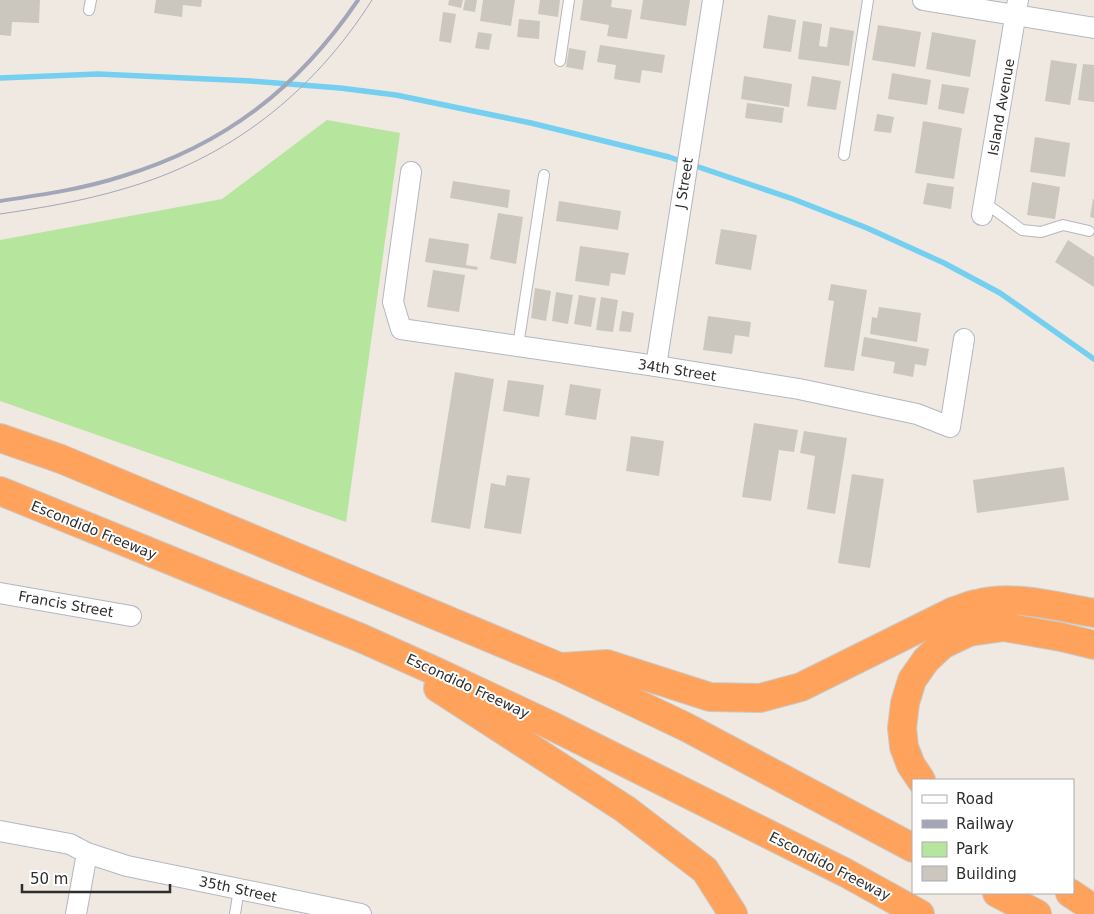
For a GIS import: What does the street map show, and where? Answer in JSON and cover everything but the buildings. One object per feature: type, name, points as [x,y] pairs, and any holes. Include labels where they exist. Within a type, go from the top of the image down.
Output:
[{"type":"highway","points":[[0,438],[61,459],[562,668],[686,727],[912,847]]},
{"type":"highway","name":"Escondido Freeway","points":[[0,491],[361,638],[550,725],[846,873],[920,914]]},
{"type":"highway","points":[[562,668],[606,664],[710,697],[760,698],[801,687],[954,611],[978,603],[999,601],[1022,602],[1094,613]]},
{"type":"highway","points":[[919,779],[904,747],[902,728],[905,703],[912,680],[926,660],[942,645],[970,632],[1004,627],[1094,645]]},
{"type":"highway","points":[[361,638],[625,809],[705,870],[733,914]]},
{"type":"highway","points":[[999,894],[1036,913]]},
{"type":"highway","points":[[1072,894],[1094,909]]},
{"type":"street","name":"J Street","points":[[656,366],[713,0]]},
{"type":"street","points":[[922,0],[1016,8],[1094,28]]},
{"type":"street","name":"Island Avenue","points":[[983,208],[1016,8]]},
{"type":"street","name":"34th Street","points":[[411,172],[393,302],[401,329],[656,366],[808,391],[917,414],[950,427],[964,339]]},
{"type":"street","name":"Francis Street","points":[[0,593],[132,616]]},
{"type":"street","name":"35th Street","points":[[0,831],[70,844],[87,853],[126,866],[361,914]]},
{"type":"street","points":[[76,914],[87,853]]},
{"type":"lane","points":[[560,61],[570,0]]},
{"type":"lane","points":[[844,155],[868,0]]},
{"type":"lane","points":[[518,346],[544,175]]},
{"type":"lane","points":[[983,208],[1022,230],[1041,232],[1062,225],[1089,231]]},
{"type":"lane","points":[[235,914],[239,889]]},
{"type":"green space","points":[[327,120],[400,133],[346,522],[0,401],[0,240],[222,199]]},
{"type":"waterway","points":[[0,78],[98,74],[251,81],[340,88],[396,95],[531,123],[669,157],[793,199],[867,228],[944,263],[1000,293],[1094,359]]},
{"type":"tram line","points":[[0,214],[62,204],[123,189],[162,176],[198,160],[233,141],[295,93],[323,65],[349,34],[372,0]]},
{"type":"railway","points":[[0,201],[108,181],[160,163],[194,148],[226,130],[284,86],[335,32],[358,0]]}]
